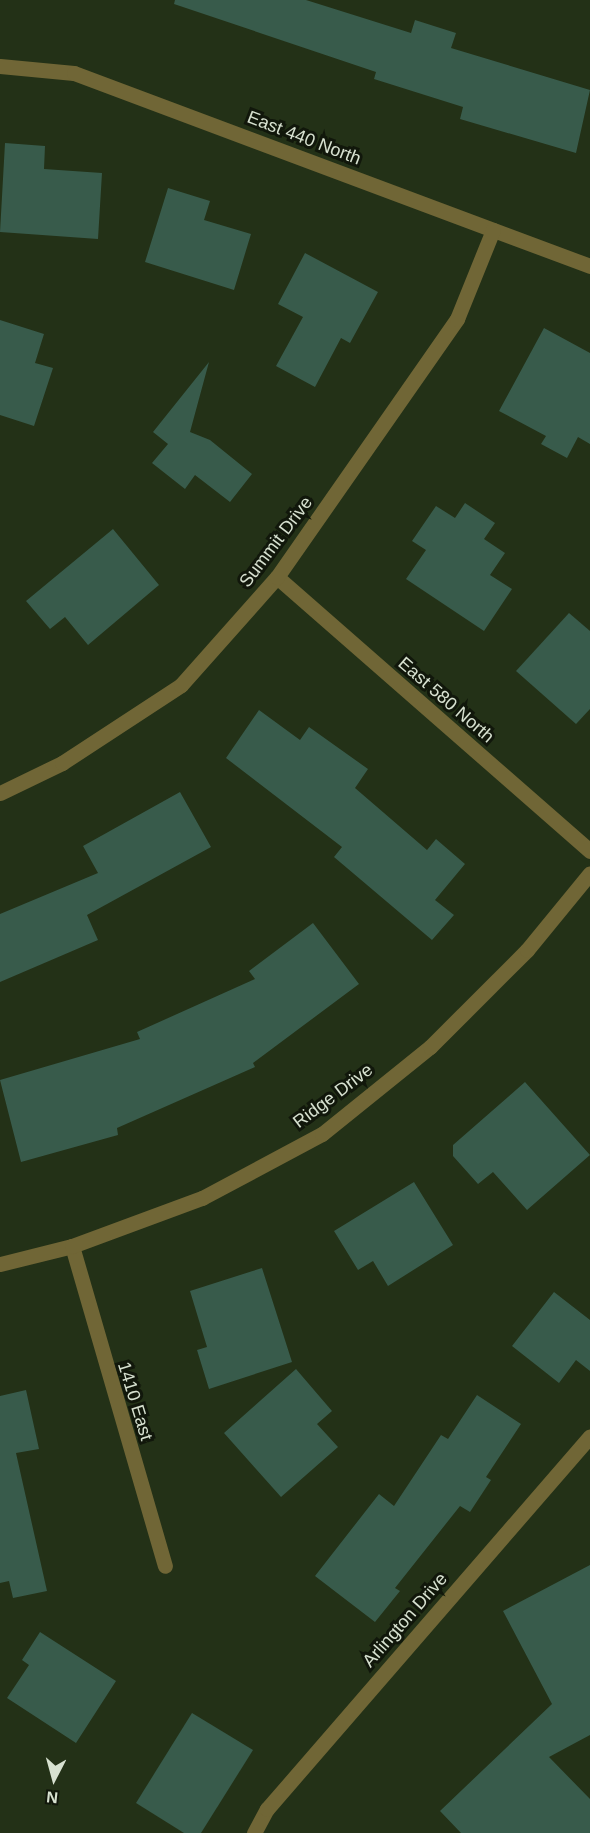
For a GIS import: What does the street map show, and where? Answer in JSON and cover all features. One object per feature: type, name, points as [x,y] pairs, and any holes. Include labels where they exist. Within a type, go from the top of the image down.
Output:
[{"type":"street","name":"East 440 North","points":[[0,66],[74,73],[590,266]]},
{"type":"street","name":"Summit Drive","points":[[0,793],[62,763],[181,686],[277,577],[457,319],[493,230]]},
{"type":"street","name":"East 580 North","points":[[277,577],[590,851]]},
{"type":"street","name":"Ridge Drive","points":[[0,1264],[72,1246],[202,1198],[322,1134],[438,1039],[527,950],[590,873]]},
{"type":"street","name":"1410 East","points":[[72,1246],[165,1566]]},
{"type":"street","name":"Arlington Drive","points":[[254,1833],[274,1800],[590,1436]]},
{"type":"building","points":[[175,0],[306,0],[411,33],[415,20],[456,33],[451,48],[590,90],[576,153],[460,119],[463,107],[374,79],[376,72],[174,4]]},
{"type":"building","points":[[5,143],[45,146],[44,169],[102,173],[98,239],[0,232]]},
{"type":"building","points":[[168,188],[210,201],[204,220],[251,234],[234,290],[145,262]]},
{"type":"building","points":[[305,253],[378,292],[350,343],[341,338],[315,387],[276,366],[303,317],[278,304]]},
{"type":"building","points":[[0,320],[44,334],[35,363],[53,368],[34,426],[0,415]]},
{"type":"building","points":[[544,328],[590,353],[590,444],[578,437],[567,458],[541,444],[546,436],[499,411]]},
{"type":"building","points":[[209,362],[190,432],[210,440],[252,474],[230,502],[195,475],[185,489],[152,463],[168,444],[153,432]]},
{"type":"building","points":[[465,503],[495,523],[484,539],[505,553],[490,575],[512,589],[484,631],[406,579],[426,550],[412,541],[436,506],[455,518]]},
{"type":"building","points":[[113,529],[159,585],[88,645],[65,617],[50,629],[26,601]]},
{"type":"building","points":[[569,613],[590,631],[590,709],[576,724],[516,671]]},
{"type":"building","points":[[259,710],[300,740],[309,727],[368,769],[355,788],[427,850],[436,839],[465,864],[435,900],[454,915],[432,940],[334,857],[342,847],[226,758]]},
{"type":"building","points":[[180,792],[211,847],[87,915],[98,940],[0,982],[0,914],[98,873],[83,846]]},
{"type":"building","points":[[313,923],[359,984],[253,1063],[255,1067],[117,1128],[118,1135],[21,1162],[0,1080],[140,1039],[137,1032],[255,979],[249,971]]},
{"type":"building","points":[[525,1082],[590,1155],[527,1210],[493,1172],[478,1184],[453,1156],[453,1145]]},
{"type":"building","points":[[414,1182],[453,1245],[388,1286],[373,1261],[358,1270],[334,1231]]},
{"type":"building","points":[[262,1268],[292,1362],[209,1389],[197,1350],[207,1347],[190,1291]]},
{"type":"building","points":[[554,1292],[590,1320],[590,1371],[576,1360],[559,1383],[512,1346]]},
{"type":"building","points":[[296,1369],[332,1411],[317,1424],[338,1447],[281,1497],[224,1433]]},
{"type":"building","points":[[26,1390],[39,1449],[16,1453],[47,1591],[13,1598],[9,1581],[0,1583],[0,1396]]},
{"type":"building","points":[[477,1395],[521,1424],[486,1477],[491,1480],[470,1512],[460,1506],[395,1588],[400,1591],[375,1622],[315,1576],[379,1494],[394,1506],[441,1435],[448,1439]]},
{"type":"building","points":[[590,1565],[590,1735],[549,1757],[590,1799],[590,1833],[461,1833],[440,1811],[552,1704],[503,1611]]},
{"type":"building","points":[[40,1632],[116,1681],[76,1743],[7,1698],[29,1665],[22,1660]]},
{"type":"building","points":[[192,1713],[253,1750],[201,1833],[184,1833],[136,1803]]}]
